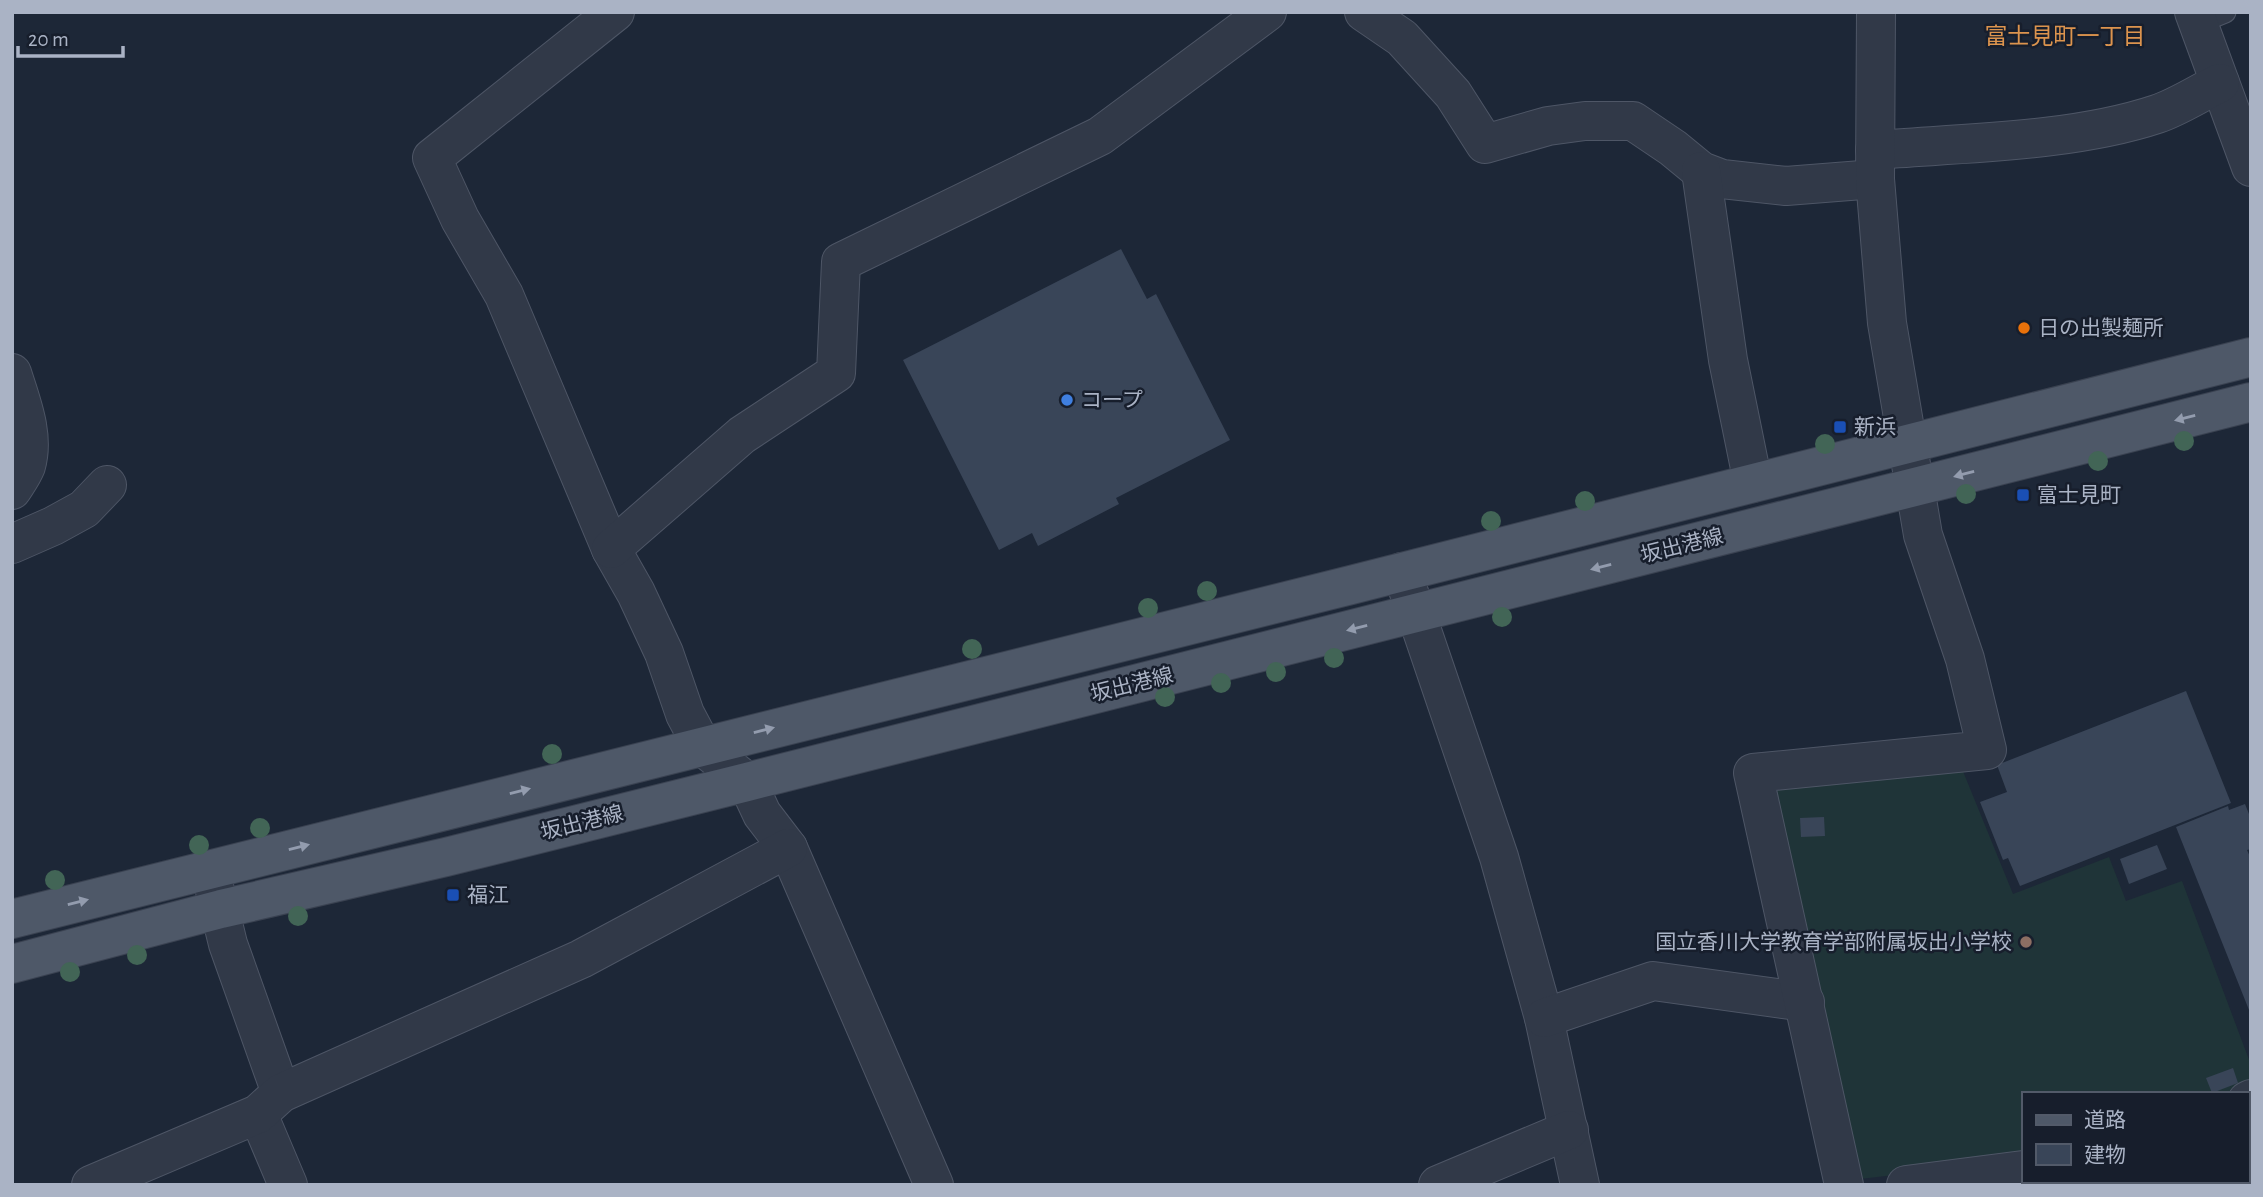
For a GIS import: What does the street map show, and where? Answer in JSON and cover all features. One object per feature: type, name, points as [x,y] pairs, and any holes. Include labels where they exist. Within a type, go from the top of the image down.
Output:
[{"type":"main road","name":"坂出港線","points":[[12,919],[1402,572],[2251,356]]},
{"type":"main road","name":"坂出港線","points":[[13,962],[220,909],[446,857],[747,782],[2251,402]]},
{"type":"street","points":[[615,12],[432,158],[460,219],[504,295],[611,549],[636,593],[664,653],[685,714],[702,746],[747,782],[762,814],[788,848],[934,1185]]},
{"type":"street","points":[[611,549],[743,435],[836,373],[841,262],[1100,136],[1267,12]]},
{"type":"street","points":[[1364,12],[1402,38],[1453,94],[1485,144],[1548,126],[1585,121],[1633,121],[1701,171],[1722,179],[1786,186],[1875,164],[2095,129],[2233,98]]},
{"type":"street","points":[[1844,1185],[1753,773],[1987,750],[1965,659],[1923,535],[1887,323],[1875,164],[1876,12]]},
{"type":"street","points":[[2205,16],[2233,98],[2251,167]]},
{"type":"street","points":[[1701,171],[1728,360],[1753,483]]},
{"type":"street","points":[[12,373],[30,443],[26,467],[12,490]]},
{"type":"street","points":[[12,544],[84,509],[107,485]]},
{"type":"street","points":[[1402,572],[1499,857],[1544,1018],[1569,1130],[1585,1183]]},
{"type":"street","points":[[91,1185],[580,959],[788,848]]},
{"type":"street","points":[[210,870],[270,1103],[288,1185]]},
{"type":"street","points":[[1544,1018],[1653,981],[1805,1002]]},
{"type":"street","points":[[1438,1185],[1569,1130]]},
{"type":"street","points":[[1906,1185],[2022,1170]]},
{"type":"green space","name":"国立香川大学教育学部附属坂出小学校","points":[[1958,759],[2013,894],[2109,857],[2126,901],[2182,881],[2251,1065],[2251,1088],[2241,1092],[2022,1092],[2022,1160],[1860,1179],[1772,779]]},
{"type":"building","name":"コープ","points":[[1121,249],[1147,299],[1156,294],[1230,440],[1116,498],[1119,504],[1038,546],[1032,533],[999,550],[903,360]]},
{"type":"building","points":[[2186,691],[2231,803],[2020,886],[2008,858],[2003,860],[1980,802],[2007,792],[1997,765]]},
{"type":"building","points":[[2245,804],[2251,819],[2251,849],[2247,850],[2251,859],[2251,1015],[2176,827],[2228,806],[2229,810]]},
{"type":"building","points":[[1824,817],[1825,836],[1801,837],[1800,818]]},
{"type":"building","points":[[2157,845],[2167,869],[2129,884],[2120,859]]},
{"type":"building","points":[[2233,1068],[2238,1083],[2212,1092],[2206,1078]]},
{"type":"building","points":[[2251,1114],[2251,1149],[2249,1144]]},
{"type":"place","name":"日の出製麺所","points":[[2024,328]]},
{"type":"place","name":"コープ","points":[[1067,400]]},
{"type":"place","name":"新浜","points":[[1840,427]]},
{"type":"place","name":"富士見町","points":[[2023,495]]},
{"type":"place","name":"福江","points":[[453,895]]},
{"type":"place","name":"国立香川大学教育学部附属坂出小学校","points":[[2026,942]]},
{"type":"district","name":"富士見町一丁目","points":[[2065,37]]}]
